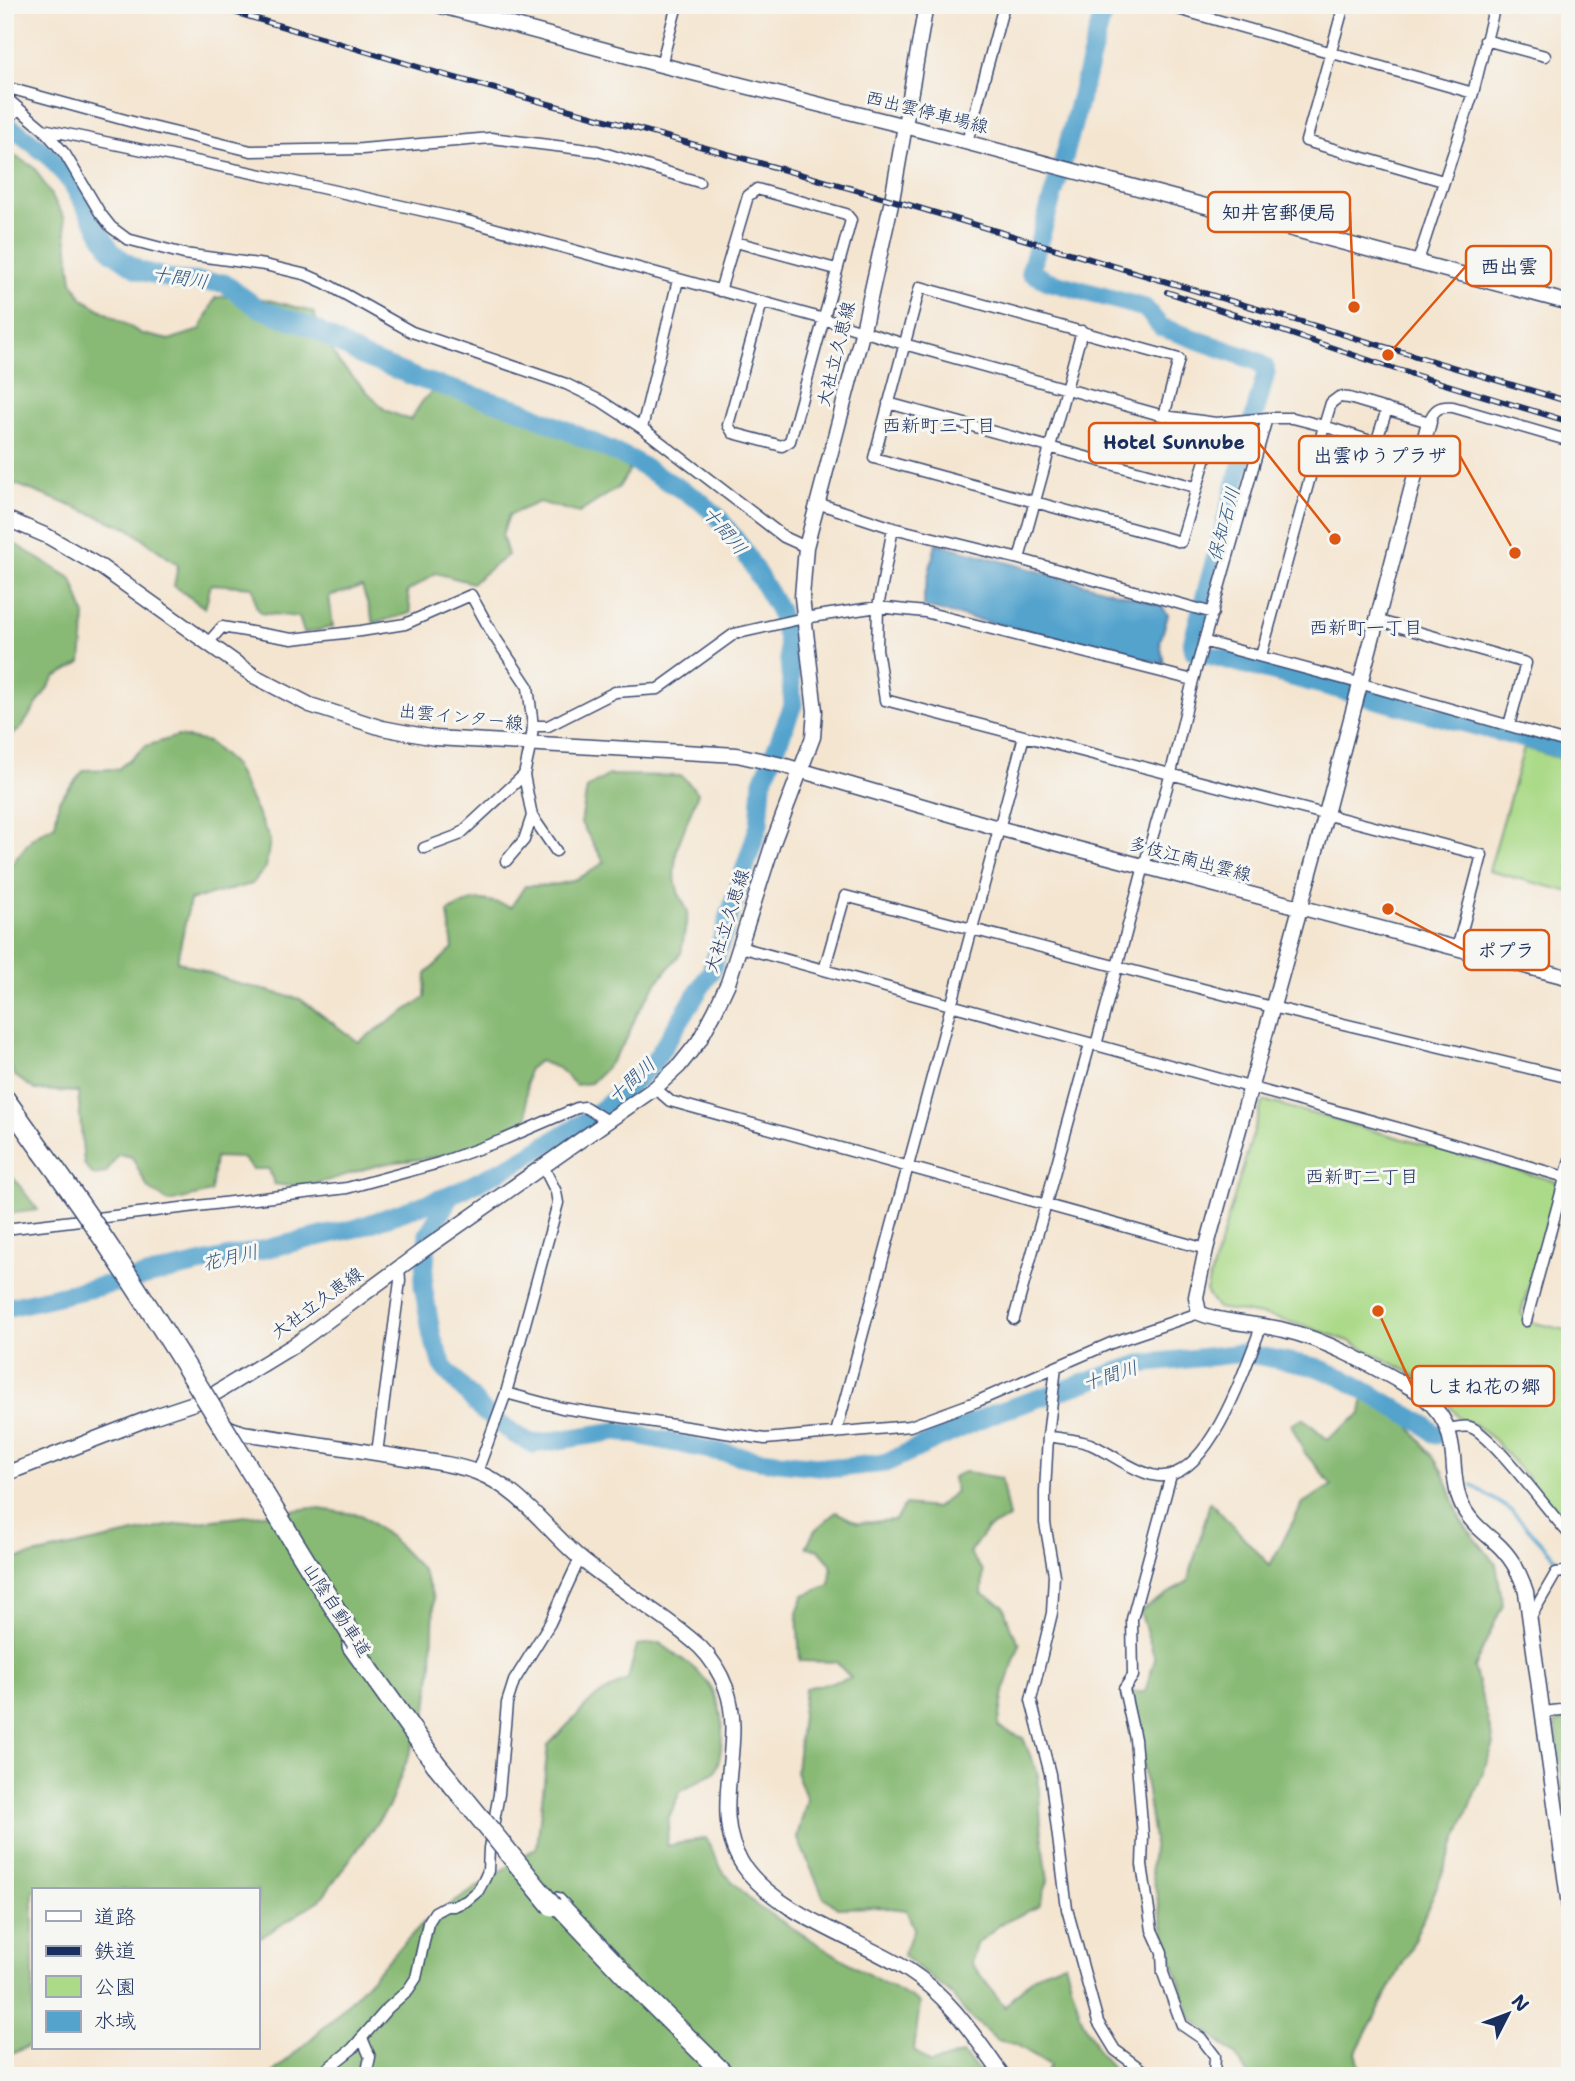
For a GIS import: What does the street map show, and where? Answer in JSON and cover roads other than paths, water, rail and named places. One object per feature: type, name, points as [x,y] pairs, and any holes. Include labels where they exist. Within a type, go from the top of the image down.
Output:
[{"type":"highway","name":"山陰自動車道","points":[[5,1099],[40,1153]]},
{"type":"highway","name":"山陰自動車道","points":[[5,1112],[94,1224],[185,1362],[354,1644],[439,1762],[554,1904],[639,2001],[715,2076]]},
{"type":"highway","name":"山陰自動車道","points":[[554,1904],[726,2076]]},
{"type":"main road","name":"西出雲停車場線","points":[[438,5],[661,65],[967,142],[1411,262]]},
{"type":"main road","name":"大社立久恵線","points":[[5,1474],[206,1399],[296,1343],[399,1267],[655,1088],[679,1066],[699,1041],[728,983],[774,840],[813,737],[815,711],[804,618],[803,574],[806,547],[863,330],[892,200],[926,5]]},
{"type":"main road","points":[[1411,262],[1570,303]]},
{"type":"main road","points":[[1429,422],[1326,814],[1206,1249],[1196,1297],[1199,1313],[1211,1318],[1262,1325],[1318,1340],[1394,1378],[1438,1410],[1448,1429],[1456,1492],[1460,1503],[1471,1520],[1504,1551],[1518,1569],[1526,1592],[1570,1913]]},
{"type":"main road","name":"出雲インター線","points":[[5,518],[47,536],[101,567],[254,676],[310,705],[382,728],[435,738],[737,755],[801,771]]},
{"type":"main road","name":"多伎江南出雲線","points":[[801,771],[998,828],[1570,978]]},
{"type":"main road","points":[[206,1399],[219,1419],[229,1428],[243,1433],[377,1453],[477,1472],[502,1486],[526,1505],[580,1558],[694,1642],[714,1664],[730,1699],[732,1731],[727,1805],[729,1830],[743,1865],[764,1889],[789,1906],[926,1982],[945,1999],[1003,2076]]},
{"type":"street","points":[[661,65],[677,5]]},
{"type":"street","points":[[967,142],[1004,5]]},
{"type":"street","points":[[1164,5],[1194,9],[1473,93]]},
{"type":"street","points":[[1411,262],[1443,181],[1473,93],[1495,5]]},
{"type":"street","points":[[1341,6],[1306,141],[1443,181]]},
{"type":"street","points":[[1485,40],[1545,56]]},
{"type":"street","points":[[5,87],[251,151],[362,149],[491,138],[597,150],[699,182]]},
{"type":"street","points":[[5,97],[43,129],[65,154],[100,214],[127,239],[184,254],[264,265],[307,275],[412,332],[566,384],[601,401],[642,428],[784,537],[806,547]]},
{"type":"street","points":[[8,122],[18,108]]},
{"type":"street","points":[[43,129],[460,219],[1164,416],[1216,423],[1293,418],[1420,457]]},
{"type":"street","points":[[720,290],[748,196],[757,189],[846,214],[851,220],[790,441],[782,446],[733,433],[728,425],[762,302]]},
{"type":"street","points":[[736,242],[836,269]]},
{"type":"street","points":[[642,428],[678,280]]},
{"type":"street","points":[[1164,416],[1179,359],[920,286],[874,458],[1181,542],[1216,423]]},
{"type":"street","points":[[1019,559],[1082,331]]},
{"type":"street","points":[[1261,656],[1331,402],[1339,397],[1349,398],[1429,422],[1433,412],[1442,406],[1453,407],[1570,441]]},
{"type":"street","points":[[888,403],[1195,487]]},
{"type":"street","points":[[1376,443],[1387,409]]},
{"type":"street","points":[[1014,1319],[1045,1205],[1117,967],[1267,418]]},
{"type":"street","points":[[817,503],[893,528],[1019,559],[1213,613]]},
{"type":"street","points":[[893,528],[878,607],[877,649],[885,700],[1482,855],[1457,949]]},
{"type":"street","points":[[208,644],[222,627],[292,639],[405,624],[471,595],[492,633],[528,687],[533,726],[524,775],[531,816],[556,851]]},
{"type":"street","points":[[533,726],[548,726],[615,692],[658,689],[734,634],[804,618],[878,607],[925,612],[1194,680]]},
{"type":"street","points":[[1376,620],[1526,663],[1510,725]]},
{"type":"street","points":[[1206,642],[1570,743]]},
{"type":"street","points":[[836,1433],[1024,736]]},
{"type":"street","points":[[424,848],[459,835],[524,775]]},
{"type":"street","points":[[506,861],[524,839],[531,816]]},
{"type":"street","points":[[824,970],[845,896],[1272,1007],[1570,1078]]},
{"type":"street","points":[[740,947],[1398,1128],[1565,1177]]},
{"type":"street","points":[[655,1088],[670,1101],[1206,1249]]},
{"type":"street","points":[[5,1229],[347,1188],[439,1163],[505,1139],[577,1108],[585,1107],[607,1121]]},
{"type":"street","points":[[1526,1321],[1570,1160]]},
{"type":"street","points":[[477,1472],[506,1393],[558,1203],[556,1192],[543,1166]]},
{"type":"street","points":[[377,1453],[400,1281],[399,1267]]},
{"type":"street","points":[[506,1393],[562,1408],[765,1439],[910,1426],[978,1401],[1111,1343],[1199,1313]]},
{"type":"street","points":[[1048,1436],[1088,1443],[1136,1469],[1156,1476],[1171,1475],[1196,1460],[1210,1442],[1262,1325]]},
{"type":"street","points":[[1056,1367],[1048,1436],[1045,1523],[1054,1575],[1052,1613],[1031,1700],[1050,1774],[1067,1909],[1098,2022],[1115,2050],[1150,2076]]},
{"type":"street","points":[[1448,1429],[1467,1426],[1482,1435],[1570,1535]]},
{"type":"street","points":[[1171,1475],[1132,1619],[1133,1676],[1124,1689],[1135,1738],[1143,1836],[1142,1865],[1152,1930],[1162,1952],[1163,1973],[1182,2025],[1200,2038],[1215,2056],[1213,2076]]},
{"type":"street","points":[[318,2076],[352,2049],[388,2008],[408,1990],[416,1978],[428,1923],[435,1912],[466,1901],[478,1891],[484,1880],[488,1871],[499,1794],[507,1703],[514,1681],[550,1623],[580,1558]]},
{"type":"street","points":[[1530,1618],[1556,1573],[1563,1572],[1570,1576]]},
{"type":"street","points":[[1543,1712],[1570,1709]]},
{"type":"street","points":[[362,2038],[370,2057],[366,2076]]},
{"type":"water","points":[[936,543],[1161,605],[1168,615],[1160,642],[1164,664],[924,607],[924,594]]},
{"type":"waterway","name":"保知石川","points":[[1063,162],[1105,5]]},
{"type":"waterway","name":"十間川","points":[[5,125],[49,156],[71,182],[112,252],[138,270],[174,280],[224,283],[258,308],[313,328],[361,356],[422,380],[519,409],[630,459],[699,500],[718,517],[742,548],[779,610],[787,639],[793,705],[762,784],[759,825],[711,971],[652,1065],[615,1099],[585,1121],[518,1162],[451,1195],[357,1228],[5,1308]]},
{"type":"waterway","name":"保知石川","points":[[1059,175],[1030,272],[1048,281],[1145,308],[1161,327],[1257,361],[1265,367],[1266,373],[1192,643],[1194,651],[1570,751]]},
{"type":"waterway","name":"十間川","points":[[451,1195],[428,1234],[423,1285],[432,1337],[444,1368],[484,1412],[533,1444],[617,1431],[759,1460],[837,1468],[885,1463],[992,1414],[1140,1364],[1244,1353],[1316,1367],[1343,1378],[1425,1425],[1436,1435]]},
{"type":"waterway","name":"十間川","points":[[1472,1485],[1512,1511],[1558,1561],[1570,1569]]},
{"type":"railway","points":[[210,5],[438,73],[892,200],[1570,402]]},
{"type":"railway","points":[[1167,292],[1395,369],[1570,422]]},
{"type":"place","name":"知井宮郵便局","points":[[1354,307]]},
{"type":"place","name":"西出雲","points":[[1388,355]]},
{"type":"place","name":"Hotel Sunnube","points":[[1335,539]]},
{"type":"place","name":"出雲ゆうプラザ","points":[[1515,553]]},
{"type":"place","name":"ポプラ","points":[[1388,909]]},
{"type":"place","name":"しまね花の郷","points":[[1378,1311]]},
{"type":"district","name":"西新町三丁目","points":[[939,425]]},
{"type":"district","name":"西新町一丁目","points":[[1366,627]]},
{"type":"district","name":"西新町二丁目","points":[[1362,1176]]},
{"type":"water label","name":"花月川","points":[[230,1257]]}]
